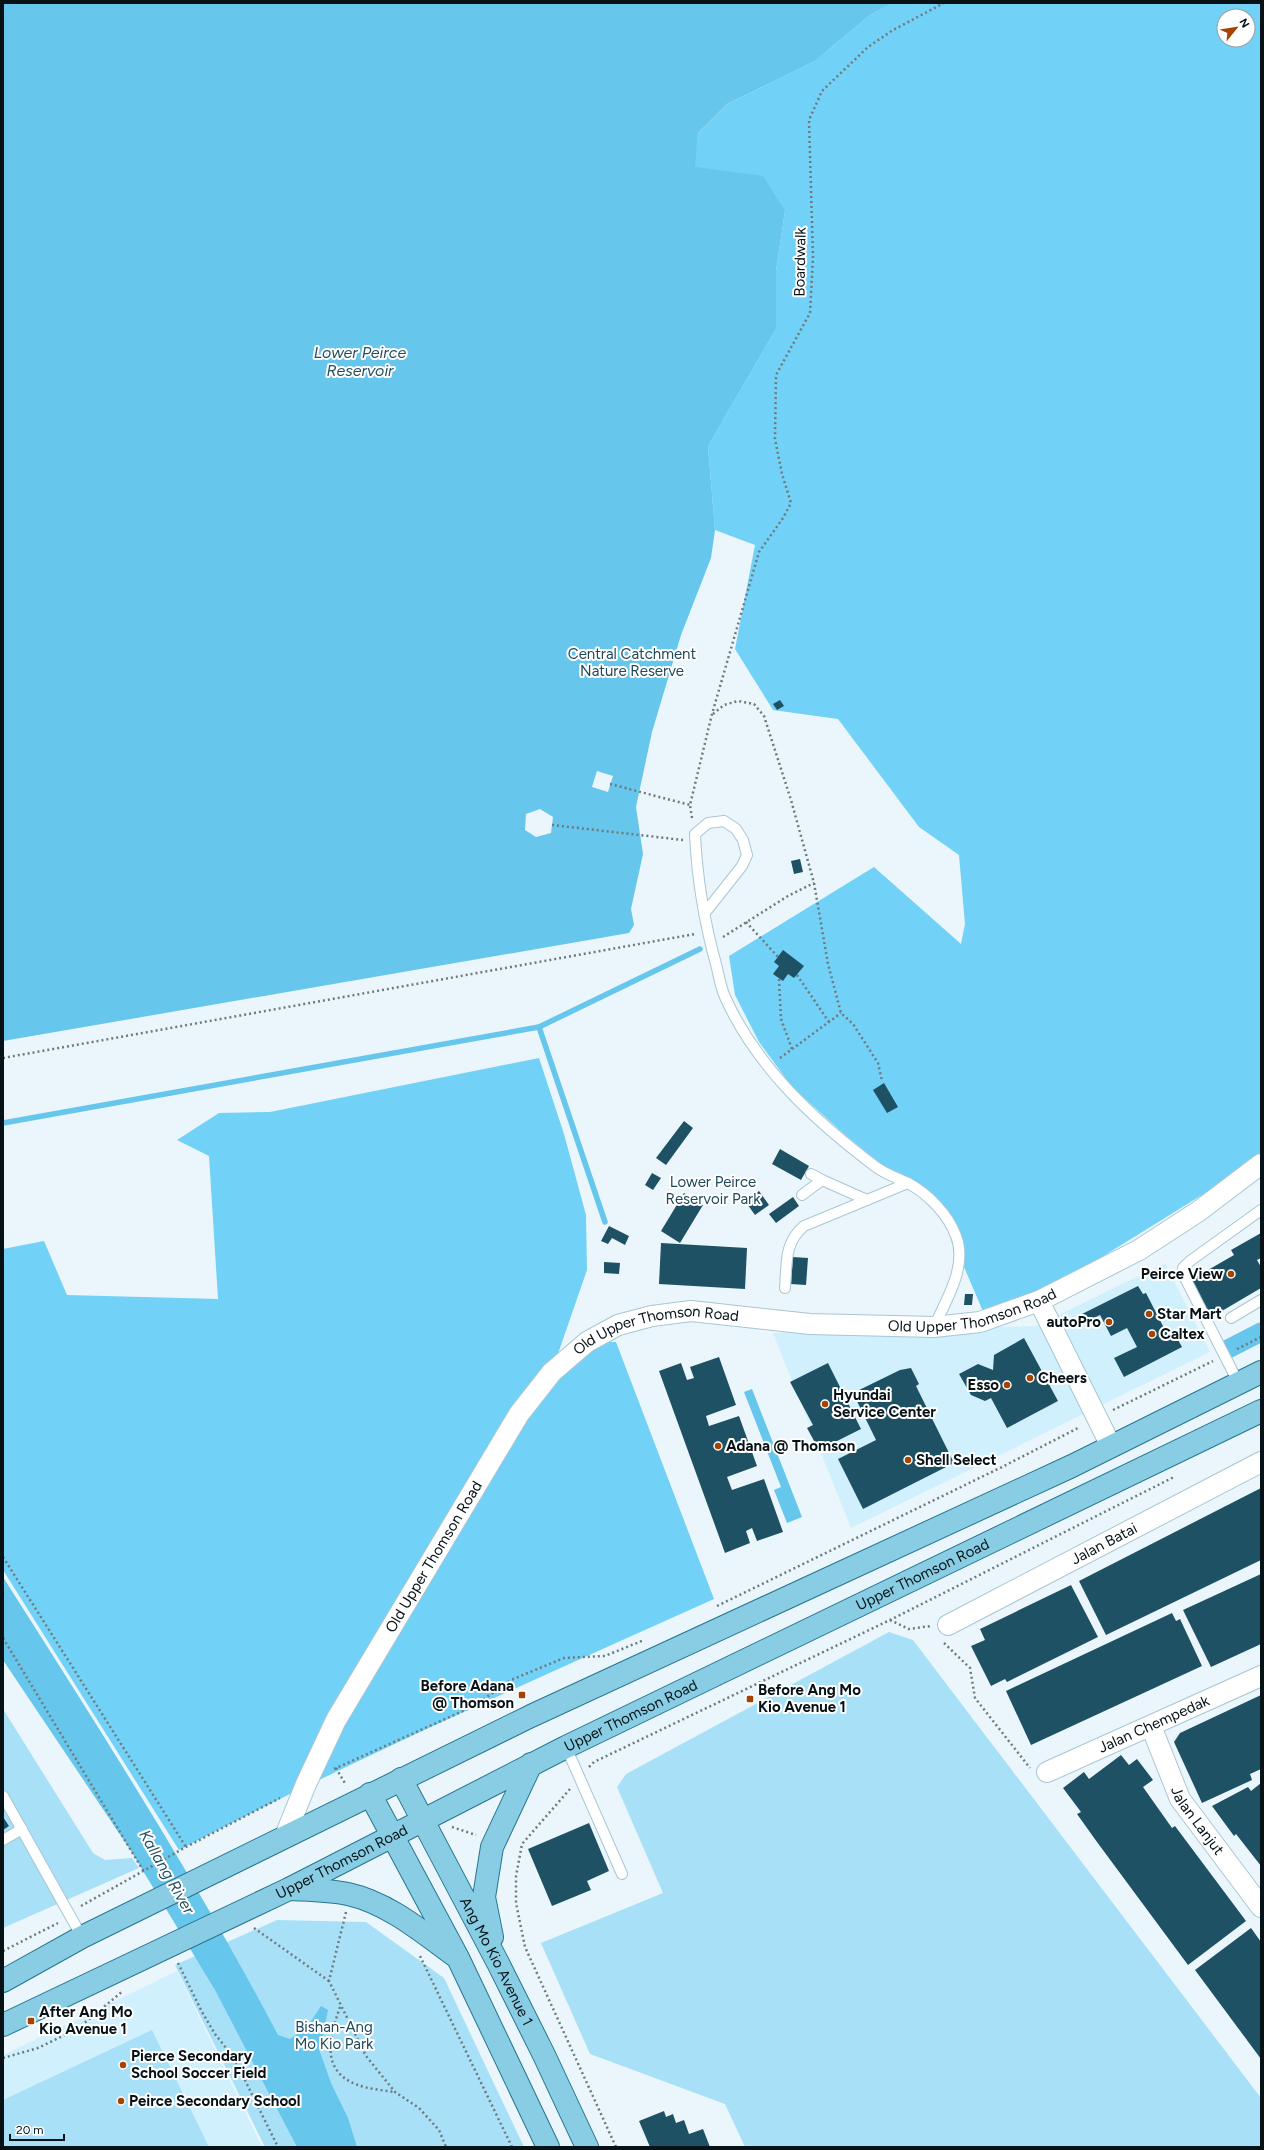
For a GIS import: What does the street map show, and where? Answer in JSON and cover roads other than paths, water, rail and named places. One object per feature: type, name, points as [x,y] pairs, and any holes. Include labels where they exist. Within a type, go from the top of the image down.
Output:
[{"type":"main road","points":[[3,1980],[82,1937],[531,1716],[1112,1446],[1261,1372]]},
{"type":"main road","name":"Upper Thomson Road","points":[[3,2025],[181,1949],[221,1922],[289,1889],[531,1764],[1261,1411]]},
{"type":"main road","points":[[498,1963],[484,1897],[494,1841],[531,1764]]},
{"type":"main road","name":"Ang Mo Kio Avenue 1","points":[[401,1779],[498,1963],[544,2055],[586,2147]]},
{"type":"main road","points":[[370,1794],[458,1958],[548,2147]]},
{"type":"main road","points":[[289,1889],[332,1891],[349,1894],[372,1903],[398,1914],[458,1958]]},
{"type":"street","name":"Old Upper Thomson Road","points":[[285,1836],[306,1784],[336,1720],[519,1414],[552,1372],[587,1342],[618,1325],[652,1316],[691,1311],[810,1324],[934,1327],[980,1322],[1039,1301],[1139,1250],[1199,1211],[1261,1164]]},
{"type":"street","points":[[1039,1301],[1112,1446]]},
{"type":"street","name":"Jalan Batai","points":[[941,1633],[1261,1462]]},
{"type":"street","name":"Jalan Chempedak","points":[[1047,1772],[1261,1676]]},
{"type":"street","name":"Jalan Lanjut","points":[[1151,1726],[1180,1799],[1261,1907]]},
{"type":"lane","points":[[704,914],[742,866],[747,855],[743,840],[736,829],[724,821],[708,823],[695,838],[706,932],[725,996],[752,1044],[787,1089],[838,1137],[888,1176],[908,1183],[939,1208],[956,1236],[959,1266],[934,1327]]},
{"type":"lane","points":[[811,1174],[867,1200]]},
{"type":"lane","points":[[802,1195],[822,1180]]},
{"type":"lane","points":[[785,1288],[790,1242],[804,1226],[908,1183]]},
{"type":"lane","points":[[1239,1384],[1184,1276],[1183,1268],[1190,1261],[1261,1210]]},
{"type":"lane","points":[[1231,1318],[1261,1300]]},
{"type":"lane","points":[[566,1747],[622,1874]]},
{"type":"lane","points":[[3,1796],[82,1937]]},
{"type":"lane","points":[[3,1840],[22,1830]]},
{"type":"water","name":"Lower Peirce Reservoir","points":[[3,3],[893,3],[870,15],[815,61],[727,104],[698,133],[695,167],[763,176],[785,211],[776,271],[776,329],[708,446],[715,530],[711,558],[681,635],[652,732],[636,807],[643,854],[631,909],[634,925],[629,933],[3,1041]]},
{"type":"water","points":[[752,1389],[802,1517],[787,1523],[774,1490],[781,1487],[744,1392]]},
{"type":"water","name":"Kallang River","points":[[3,1577],[180,1860],[278,2035],[290,2039],[307,2027],[321,2006],[328,2010],[320,2052],[331,2083],[348,2118],[357,2147],[297,2147],[215,1990],[131,1851],[3,1660]]},
{"type":"waterway","points":[[539,1027],[700,949]]},
{"type":"waterway","points":[[3,1123],[539,1027],[605,1222]]},
{"type":"waterway","points":[[1228,1349],[1261,1332]]},
{"type":"place","name":"Peirce View","points":[[1231,1274]]},
{"type":"place","name":"Star Mart","points":[[1149,1314]]},
{"type":"place","name":"autoPro","points":[[1109,1322]]},
{"type":"place","name":"Caltex","points":[[1152,1334]]},
{"type":"place","name":"Cheers","points":[[1030,1378]]},
{"type":"place","name":"Esso","points":[[1007,1385]]},
{"type":"place","name":"Hyundai Service Center","points":[[825,1404]]},
{"type":"place","name":"Adana @ Thomson","points":[[718,1446]]},
{"type":"place","name":"Shell Select","points":[[908,1460]]},
{"type":"place","name":"Before Adana @ Thomson","points":[[522,1695]]},
{"type":"place","name":"Before Ang Mo Kio Avenue 1","points":[[750,1699]]},
{"type":"place","name":"After Ang Mo Kio Avenue 1","points":[[31,2021]]},
{"type":"place","name":"Pierce Secondary School Soccer Field","points":[[123,2065]]},
{"type":"place","name":"Peirce Secondary School","points":[[121,2101]]},
{"type":"park label","name":"Central Catchment Nature Reserve","points":[[632,662]]},
{"type":"park label","name":"Lower Peirce Reservoir Park","points":[[713,1190]]},
{"type":"park label","name":"Bishan-Ang Mo Kio Park","points":[[334,2036]]}]
